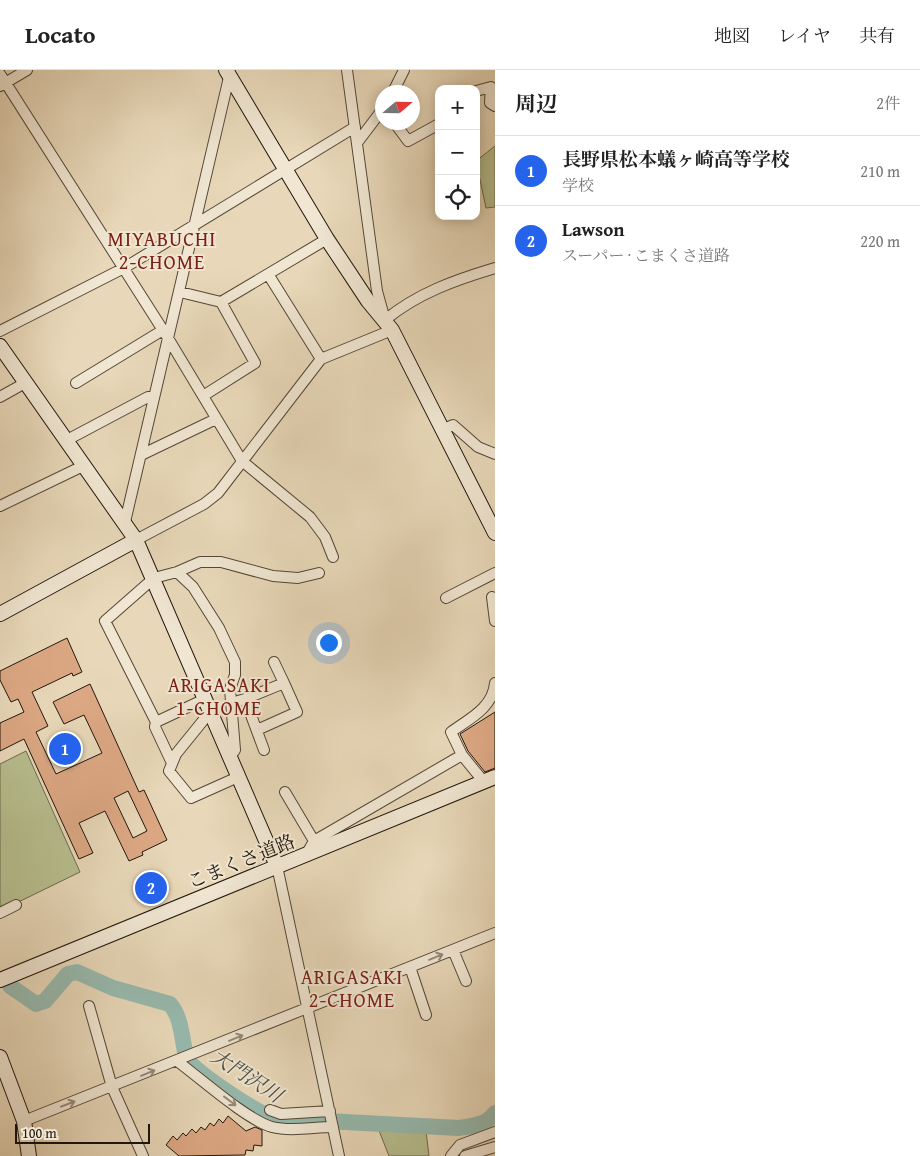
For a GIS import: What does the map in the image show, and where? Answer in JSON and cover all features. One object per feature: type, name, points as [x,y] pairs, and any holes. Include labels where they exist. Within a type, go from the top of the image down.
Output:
[{"type":"street","points":[[3,85],[27,70]]},
{"type":"street","points":[[347,70],[377,291],[388,325],[495,533]]},
{"type":"street","points":[[396,85],[404,70]]},
{"type":"street","points":[[229,72],[327,238],[368,300],[388,325]]},
{"type":"street","points":[[125,522],[154,397],[166,334],[180,292],[229,72]]},
{"type":"street","points":[[0,74],[3,85],[166,334],[242,461],[310,517],[326,537],[334,557]]},
{"type":"street","points":[[480,90],[491,87],[490,103],[495,106]]},
{"type":"street","points":[[356,143],[375,120]]},
{"type":"street","points":[[400,130],[408,141],[435,126]]},
{"type":"street","points":[[0,332],[124,268],[284,168],[355,127]]},
{"type":"street","points":[[180,292],[221,302],[327,238]]},
{"type":"street","points":[[0,614],[204,504],[218,493],[321,360],[388,325],[398,309],[438,287],[453,280],[495,268]]},
{"type":"street","points":[[268,274],[321,360]]},
{"type":"street","points":[[203,396],[255,363],[221,302]]},
{"type":"street","points":[[76,383],[166,334]]},
{"type":"street","points":[[0,346],[86,465],[136,540],[277,866],[339,1156]]},
{"type":"street","points":[[0,397],[25,383]]},
{"type":"street","points":[[67,440],[148,397],[154,397]]},
{"type":"street","points":[[140,455],[216,419]]},
{"type":"street","points":[[441,430],[453,425],[478,447],[495,454]]},
{"type":"street","points":[[0,506],[86,465]]},
{"type":"street","points":[[171,761],[154,727],[156,722],[105,621],[154,578],[210,560],[274,576],[298,578],[319,573]]},
{"type":"street","points":[[177,572],[193,587],[219,628],[235,662],[235,675],[230,689],[235,750],[230,757]]},
{"type":"street","points":[[446,598],[495,572]]},
{"type":"street","points":[[492,597],[495,620]]},
{"type":"street","points":[[257,730],[297,712],[274,662]]},
{"type":"street","points":[[232,703],[284,683]]},
{"type":"street","points":[[492,780],[462,755],[451,732],[486,707],[495,683]]},
{"type":"street","points":[[156,722],[205,698]]},
{"type":"street","points":[[245,699],[264,750]]},
{"type":"street","points":[[210,712],[171,761],[169,771],[191,798],[238,778]]},
{"type":"street","points":[[306,855],[314,840],[462,755]]},
{"type":"street","name":"こまくさ道路","points":[[0,980],[492,780]]},
{"type":"street","points":[[285,792],[314,840]]},
{"type":"street","points":[[0,913],[16,905]]},
{"type":"street","points":[[24,1121],[184,1059],[495,933]]},
{"type":"street","points":[[454,950],[466,981]]},
{"type":"street","points":[[410,968],[426,1015]]},
{"type":"street","points":[[89,1006],[112,1087],[143,1156]]},
{"type":"street","points":[[0,1057],[24,1121],[28,1156]]},
{"type":"street","points":[[184,1059],[256,1120],[264,1124],[288,1128],[332,1119]]},
{"type":"street","points":[[270,1110],[281,1114],[332,1119]]},
{"type":"street","points":[[451,1156],[460,1145],[495,1132]]},
{"type":"street","points":[[465,1156],[495,1147]]},
{"type":"green space","points":[[495,146],[495,207],[486,208],[480,180],[480,158]]},
{"type":"green space","points":[[26,751],[80,872],[0,911],[0,764]]},
{"type":"green space","points":[[378,1128],[426,1131],[429,1156],[389,1156]]},
{"type":"building","points":[[67,638],[82,672],[73,676],[72,673],[32,692],[48,726],[36,732],[56,774],[102,753],[84,715],[64,724],[53,702],[90,684],[139,792],[144,790],[167,840],[142,852],[143,855],[129,861],[105,811],[79,823],[93,853],[79,859],[24,739],[0,751],[0,723],[24,712],[18,699],[11,702],[0,680],[0,671]],"holes":[[[128,791],[147,831],[133,838],[114,798]]]},
{"type":"building","points":[[495,712],[495,768],[485,772],[468,751],[460,734]]},
{"type":"building","points":[[228,1116],[246,1131],[255,1127],[262,1130],[262,1146],[254,1145],[253,1151],[246,1150],[245,1155],[179,1156],[166,1145],[173,1136],[177,1140],[183,1133],[186,1136],[192,1129],[196,1133],[201,1127],[205,1130],[210,1123],[214,1126],[219,1119],[223,1123]]},
{"type":"waterway","name":"大門沢川","points":[[10,986],[36,1004],[45,1001],[68,974],[77,972],[113,988],[170,1004],[181,1028],[185,1053],[191,1064],[232,1095],[277,1120],[288,1122],[326,1121],[459,1128],[474,1126],[484,1122],[495,1113]]},
{"type":"place","name":"長野県松本蟻ヶ崎高等学校","points":[[65,749]]},
{"type":"place","name":"Lawson","points":[[151,888]]},
{"type":"district","name":"MIYABUCHI 2-CHOME","points":[[162,250]]},
{"type":"district","name":"ARIGASAKI 1-CHOME","points":[[219,696]]},
{"type":"district","name":"ARIGASAKI 2-CHOME","points":[[352,988]]}]
